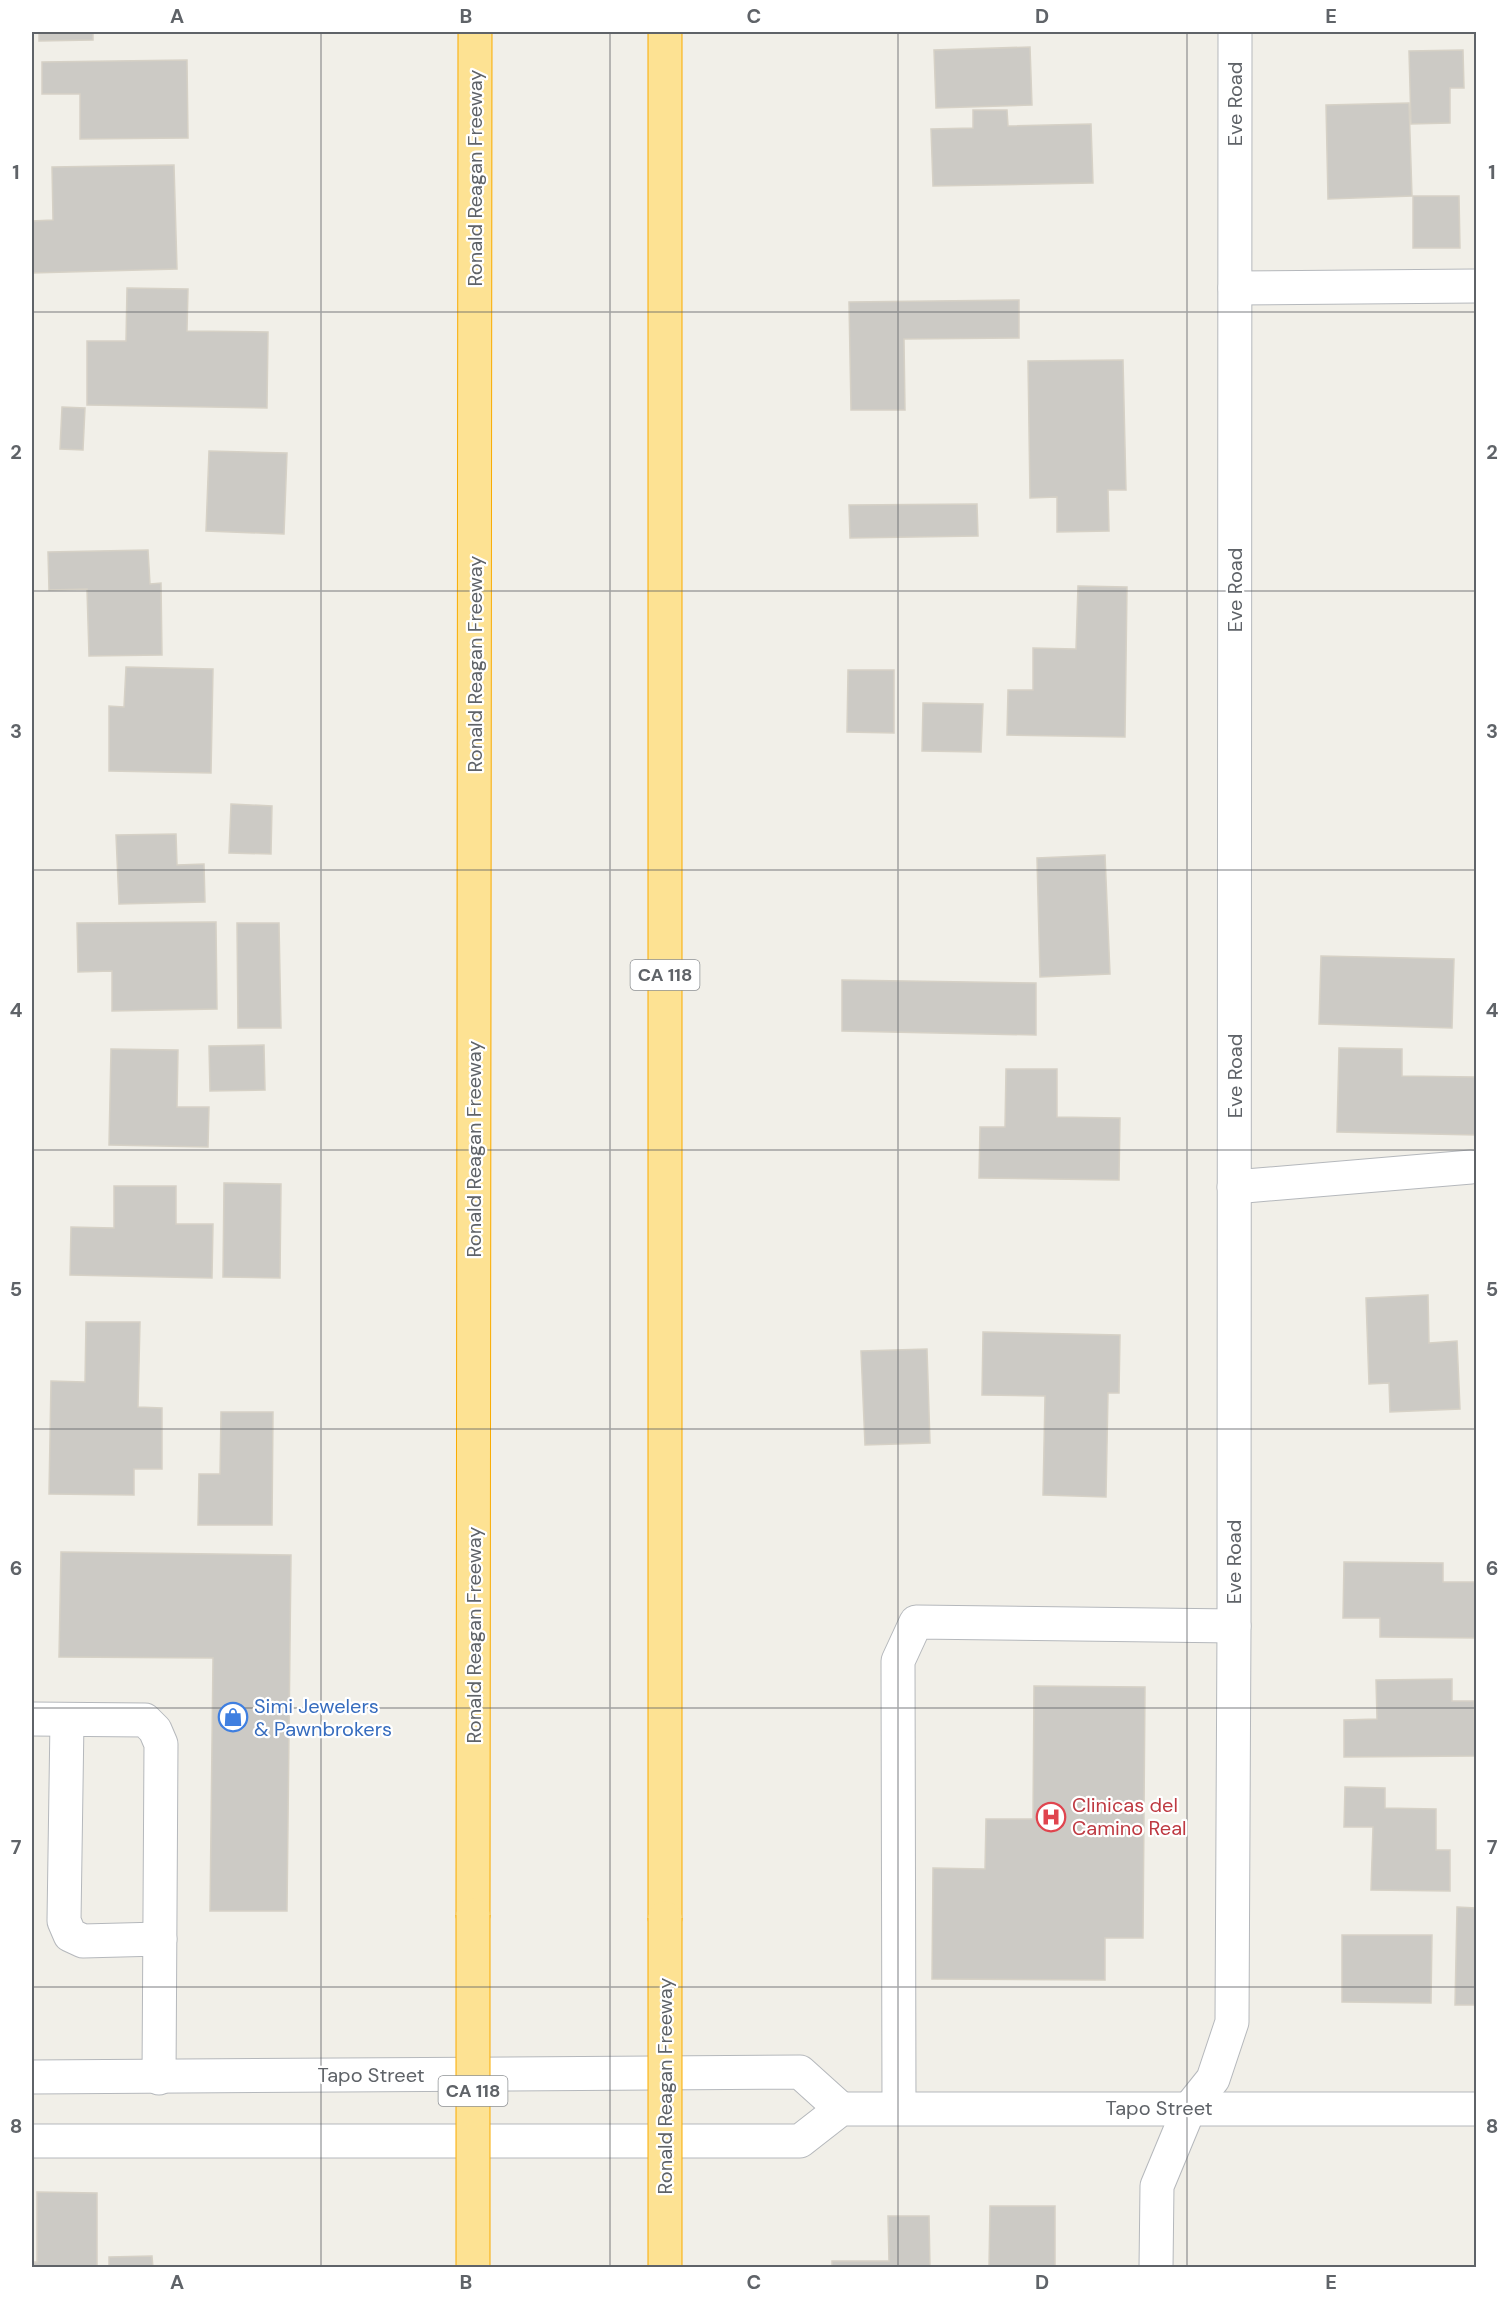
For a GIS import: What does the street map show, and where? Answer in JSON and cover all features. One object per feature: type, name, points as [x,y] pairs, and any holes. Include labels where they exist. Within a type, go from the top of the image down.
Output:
[{"type":"highway","name":"Ronald Reagan Freeway","points":[[473,2268],[476,32]]},
{"type":"highway","name":"Ronald Reagan Freeway","points":[[664,32],[664,2268]]},
{"type":"street","name":"Eve Road","points":[[1156,2268],[1155,2190],[1189,2109],[1213,2079],[1232,2022],[1235,32]]},
{"type":"street","points":[[1235,288],[1476,286]]},
{"type":"street","points":[[1234,1187],[1471,1167]]},
{"type":"street","points":[[899,2107],[898,1661],[916,1622],[1234,1626]]},
{"type":"street","points":[[32,1719],[145,1720],[155,1730],[161,1744],[159,2078]]},
{"type":"street","points":[[67,1720],[63,1921],[70,1935],[82,1941],[160,1939]]},
{"type":"street","name":"Tapo Street","points":[[32,2078],[800,2072],[841,2109],[899,2107],[1476,2109]]},
{"type":"street","points":[[32,2141],[800,2141],[841,2109]]},
{"type":"building","points":[[39,32],[93,32],[93,40],[39,41]]},
{"type":"building","points":[[1030,47],[1032,105],[936,108],[934,50]]},
{"type":"building","points":[[1463,50],[1464,88],[1450,88],[1450,123],[1411,124],[1409,51]]},
{"type":"building","points":[[187,60],[188,138],[80,139],[80,94],[42,94],[42,62]]},
{"type":"building","points":[[1409,103],[1412,196],[1328,199],[1326,105]]},
{"type":"building","points":[[973,110],[1007,110],[1008,126],[1091,124],[1093,183],[933,186],[931,129],[973,128]]},
{"type":"building","points":[[174,165],[177,269],[32,273],[32,221],[53,220],[52,167]]},
{"type":"building","points":[[1413,196],[1459,196],[1460,248],[1413,248]]},
{"type":"building","points":[[127,288],[188,289],[187,331],[268,332],[267,408],[87,405],[87,341],[126,341]]},
{"type":"building","points":[[1019,300],[1019,338],[904,339],[905,410],[851,410],[849,302]]},
{"type":"building","points":[[1123,360],[1126,490],[1108,490],[1109,531],[1057,532],[1057,497],[1030,498],[1028,361]]},
{"type":"building","points":[[62,407],[85,408],[83,450],[60,449]]},
{"type":"building","points":[[209,451],[287,453],[284,534],[206,531]]},
{"type":"building","points":[[977,504],[978,536],[850,538],[849,505]]},
{"type":"building","points":[[148,550],[150,584],[161,583],[162,655],[89,656],[87,589],[49,590],[48,552]]},
{"type":"building","points":[[1078,586],[1127,587],[1125,737],[1007,735],[1008,690],[1033,690],[1033,648],[1076,649]]},
{"type":"building","points":[[126,667],[213,669],[211,773],[109,771],[109,706],[124,707]]},
{"type":"building","points":[[848,670],[894,670],[894,733],[847,732]]},
{"type":"building","points":[[923,703],[983,704],[981,752],[922,751]]},
{"type":"building","points":[[231,804],[272,806],[271,854],[229,853]]},
{"type":"building","points":[[176,834],[177,865],[204,864],[205,902],[119,904],[116,835]]},
{"type":"building","points":[[1105,855],[1110,974],[1040,977],[1037,858]]},
{"type":"building","points":[[216,922],[217,1009],[112,1011],[112,971],[78,972],[77,923]]},
{"type":"building","points":[[237,923],[279,923],[281,1028],[238,1028]]},
{"type":"building","points":[[1321,956],[1454,959],[1452,1028],[1319,1024]]},
{"type":"building","points":[[842,980],[1036,983],[1036,1035],[842,1031]]},
{"type":"building","points":[[264,1045],[265,1090],[210,1091],[209,1046]]},
{"type":"building","points":[[1339,1048],[1402,1049],[1402,1076],[1476,1077],[1476,1135],[1337,1132]]},
{"type":"building","points":[[111,1049],[178,1050],[177,1107],[209,1107],[208,1147],[109,1145]]},
{"type":"building","points":[[1006,1069],[1057,1069],[1057,1117],[1120,1118],[1119,1180],[979,1178],[980,1127],[1005,1127]]},
{"type":"building","points":[[224,1183],[281,1184],[280,1278],[223,1277]]},
{"type":"building","points":[[114,1186],[176,1186],[176,1224],[213,1224],[212,1278],[70,1275],[71,1227],[114,1228]]},
{"type":"building","points":[[1428,1295],[1429,1343],[1457,1341],[1460,1409],[1390,1412],[1389,1383],[1369,1384],[1366,1298]]},
{"type":"building","points":[[86,1322],[140,1322],[138,1407],[162,1408],[162,1469],[134,1469],[134,1495],[49,1494],[51,1381],[85,1382]]},
{"type":"building","points":[[983,1332],[1120,1335],[1119,1393],[1108,1393],[1106,1497],[1043,1495],[1045,1396],[982,1395]]},
{"type":"building","points":[[927,1349],[930,1443],[865,1445],[861,1351]]},
{"type":"building","points":[[221,1412],[273,1412],[272,1525],[198,1525],[199,1474],[220,1474]]},
{"type":"building","points":[[61,1552],[291,1555],[287,1911],[210,1911],[213,1658],[59,1657]]},
{"type":"building","points":[[1344,1562],[1443,1563],[1443,1582],[1476,1582],[1476,1638],[1380,1637],[1380,1618],[1343,1618]]},
{"type":"building","points":[[1452,1679],[1452,1701],[1474,1701],[1475,1756],[1344,1757],[1344,1720],[1377,1719],[1376,1680]]},
{"type":"building","points":[[1034,1686],[1145,1687],[1143,1938],[1105,1938],[1105,1980],[932,1979],[933,1868],[985,1869],[986,1819],[1033,1819]]},
{"type":"building","points":[[1345,1787],[1385,1788],[1385,1808],[1436,1809],[1436,1850],[1450,1850],[1450,1891],[1371,1890],[1373,1827],[1344,1827]]},
{"type":"building","points":[[1457,1907],[1476,1908],[1476,2005],[1455,2005]]},
{"type":"building","points":[[1342,1935],[1432,1935],[1431,2003],[1342,2002]]},
{"type":"building","points":[[37,2192],[97,2193],[97,2268],[32,2268],[32,2262],[37,2262]]},
{"type":"building","points":[[990,2206],[1055,2206],[1055,2268],[989,2268]]},
{"type":"building","points":[[888,2216],[929,2216],[930,2268],[832,2268],[832,2261],[889,2261]]},
{"type":"building","points":[[152,2256],[153,2268],[109,2268],[109,2257]]},
{"type":"place","name":"Simi Jewelers & Pawnbrokers","points":[[233,1717]]},
{"type":"place","name":"Clinicas del Camino Real","points":[[1051,1817]]}]
